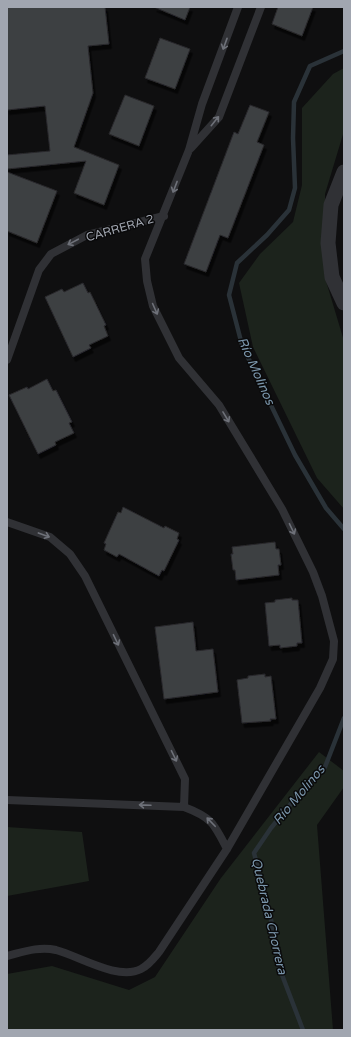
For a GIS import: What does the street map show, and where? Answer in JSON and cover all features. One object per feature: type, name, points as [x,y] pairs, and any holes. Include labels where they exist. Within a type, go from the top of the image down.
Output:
[{"type":"street","points":[[344,172],[331,205],[328,243],[332,277],[344,303]]},
{"type":"lane","points":[[7,956],[39,948],[56,950],[88,963],[123,972],[141,970],[159,952],[227,848],[320,688],[333,659],[334,641],[322,596],[313,572],[282,509],[219,405],[179,358],[153,306],[147,281],[145,259],[164,216],[189,150],[202,104],[238,7]]},
{"type":"lane","points":[[189,150],[219,117],[261,7]]},
{"type":"lane","name":"CARRERA 2","points":[[7,360],[39,270],[51,254],[87,235],[164,216]]},
{"type":"lane","points":[[7,522],[50,537],[70,554],[85,576],[185,779],[184,807]]},
{"type":"lane","points":[[7,800],[184,807],[204,814],[217,828],[227,848]]},
{"type":"shaded area","points":[[344,68],[344,131],[325,194],[326,281],[344,341],[344,509],[317,478],[253,347],[239,283],[260,254],[293,222],[302,185],[302,108],[333,74]]},
{"type":"shaded area","points":[[319,752],[344,771],[344,787],[317,825],[333,1030],[7,1030],[7,974],[52,966],[129,990],[155,977],[221,878]]},
{"type":"shaded area","points":[[7,827],[82,832],[89,881],[7,896]]},
{"type":"building","points":[[7,7],[105,7],[109,44],[88,46],[93,93],[74,147],[119,165],[104,205],[74,193],[86,161],[7,169],[7,155],[50,151],[45,106],[7,110]]},
{"type":"building","points":[[154,7],[190,7],[185,20]]},
{"type":"building","points":[[278,7],[313,7],[302,36],[272,24]]},
{"type":"building","points":[[160,38],[190,49],[175,89],[145,78]]},
{"type":"building","points":[[125,95],[154,106],[139,146],[109,134]]},
{"type":"building","points":[[250,105],[269,112],[257,142],[264,145],[228,238],[220,235],[206,272],[184,264],[234,132],[238,134]]},
{"type":"building","points":[[7,172],[57,191],[37,243],[7,231]]},
{"type":"building","points":[[83,283],[88,293],[90,292],[106,325],[104,326],[108,336],[89,345],[91,348],[73,357],[45,297],[62,289],[64,292]]},
{"type":"building","points":[[47,379],[53,391],[56,390],[72,422],[69,423],[74,433],[55,442],[56,445],[38,454],[9,395],[27,387],[28,389]]},
{"type":"building","points":[[123,507],[164,528],[165,526],[179,533],[177,539],[179,540],[164,571],[162,570],[159,576],[119,554],[117,557],[104,550],[106,544],[104,543],[118,512],[121,513]]},
{"type":"building","points":[[275,542],[276,549],[279,549],[281,565],[278,565],[279,575],[236,580],[231,554],[233,554],[232,547]]},
{"type":"building","points":[[292,598],[292,600],[298,600],[302,643],[297,643],[297,646],[280,648],[280,645],[269,646],[265,603]]},
{"type":"building","points":[[193,622],[196,651],[213,649],[218,692],[164,699],[155,627]]},
{"type":"building","points":[[265,674],[265,677],[271,676],[276,719],[270,719],[271,721],[242,723],[237,680],[248,678],[248,676]]},
{"type":"waterway","name":"Río Molinos","points":[[344,51],[310,66],[294,102],[293,138],[295,188],[289,210],[267,235],[237,263],[229,295],[242,345],[295,455],[326,508],[344,529]]},
{"type":"waterway","name":"Quebrada Chorrera","points":[[303,1030],[279,967],[270,914],[254,853],[271,828],[299,794],[325,767],[344,718]]}]
